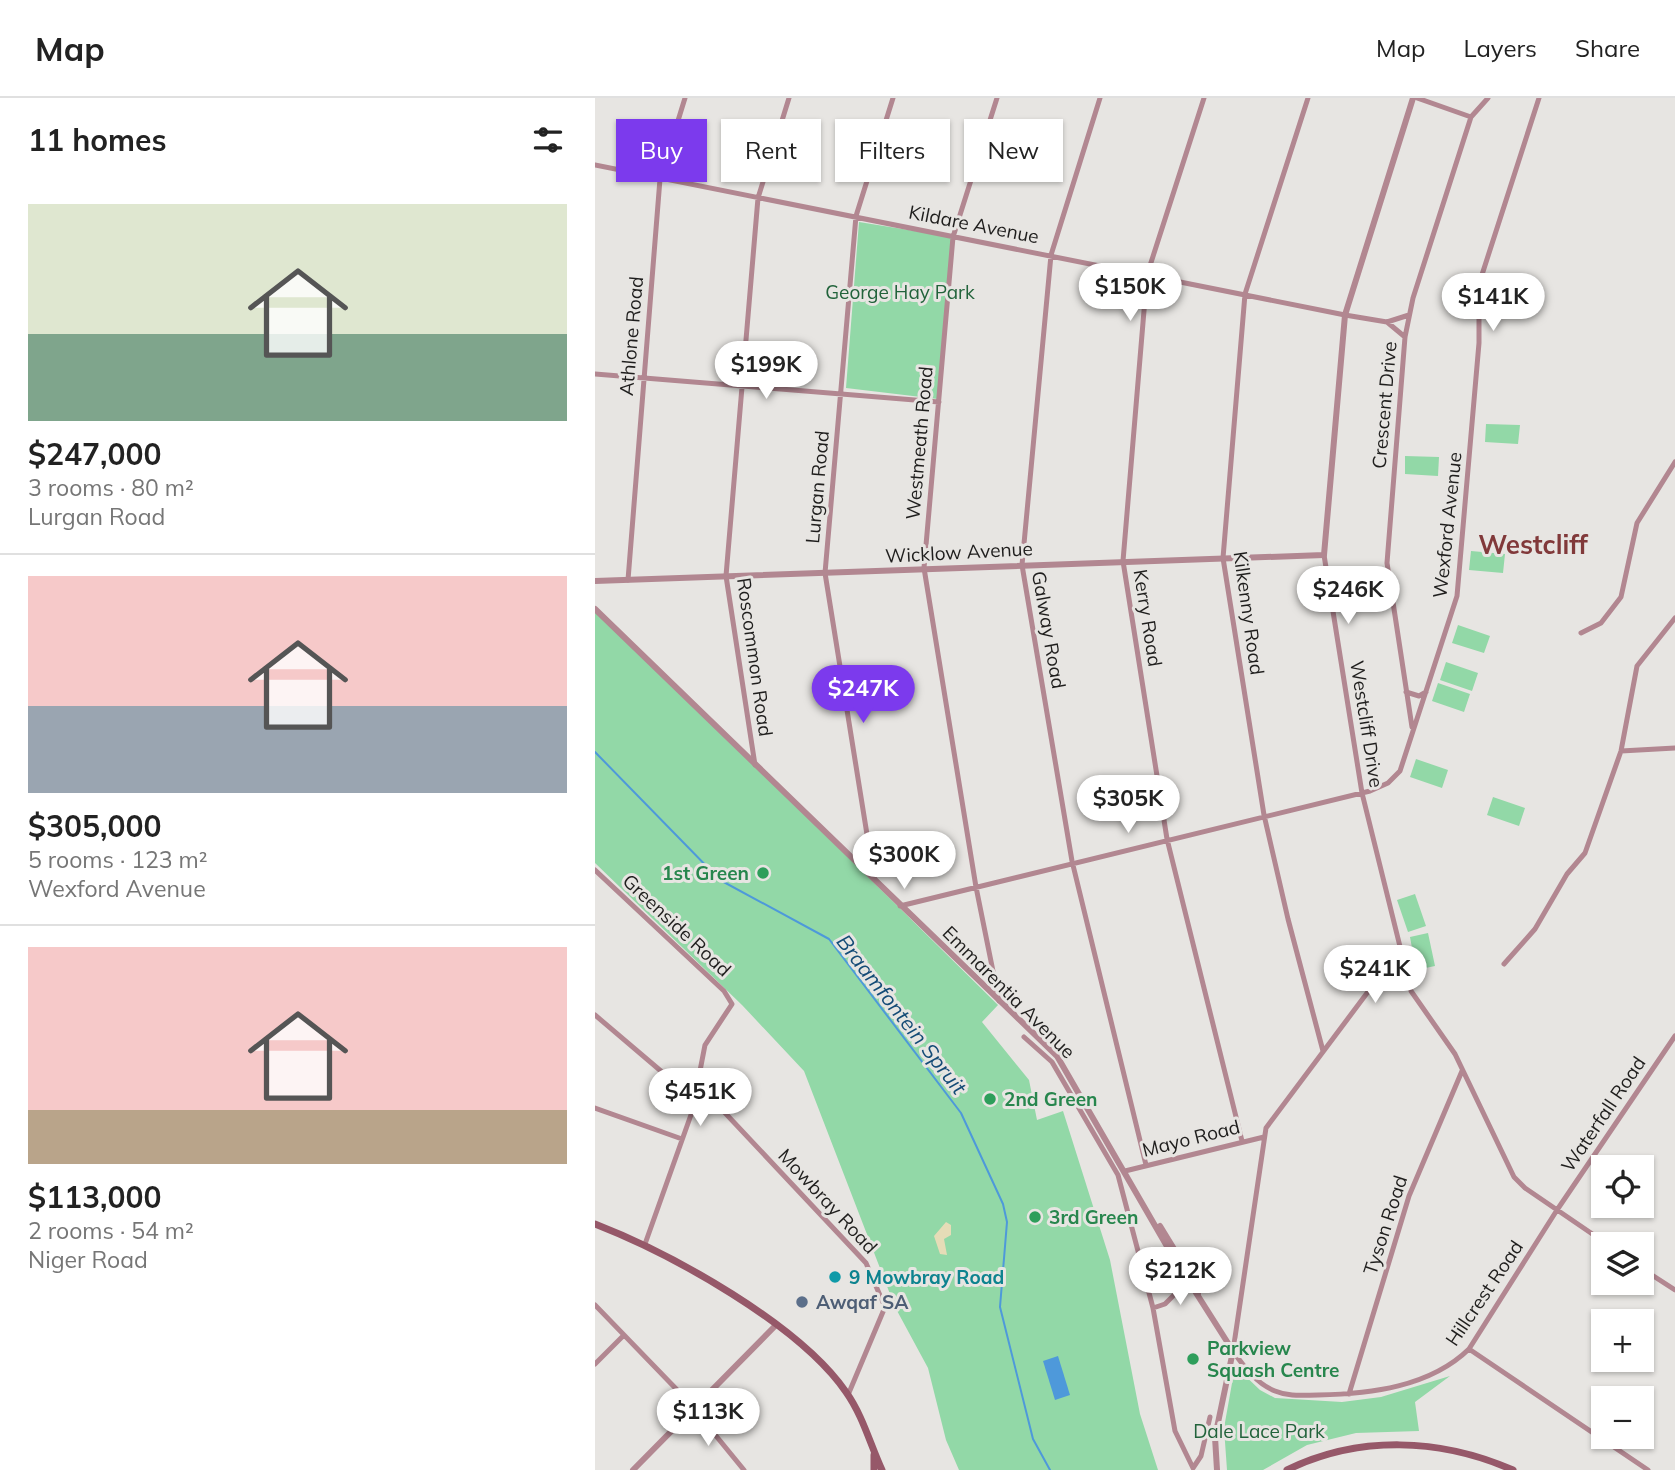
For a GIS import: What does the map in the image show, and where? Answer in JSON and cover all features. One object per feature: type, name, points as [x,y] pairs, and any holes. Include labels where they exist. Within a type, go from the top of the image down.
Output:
[{"type":"main road","points":[[596,1227],[645,1244],[776,1325],[822,1363],[848,1395],[865,1427],[882,1470]]},
{"type":"main road","points":[[1287,1470],[1337,1452],[1386,1444],[1414,1444],[1455,1451],[1513,1470]]},
{"type":"main road","points":[[874,1455],[874,1470]]},
{"type":"street","name":"Athlone Road","points":[[679,119],[685,98]]},
{"type":"street","name":"Roscommon Road","points":[[755,765],[726,576],[758,198],[789,98]]},
{"type":"street","name":"Lurgan Road","points":[[874,882],[825,573],[856,216],[893,98]]},
{"type":"street","name":"Westmeath Road","points":[[997,98],[953,237],[924,568],[976,887],[999,1001]]},
{"type":"street","name":"Galway Road","points":[[1100,98],[1051,255],[1022,565],[1072,862],[1146,1165]]},
{"type":"street","name":"Kerry Road","points":[[1204,98],[1147,275],[1123,561],[1167,839],[1243,1141]]},
{"type":"street","name":"Kilkenny Road","points":[[1308,98],[1245,294],[1223,558],[1264,815],[1323,1051]]},
{"type":"street","points":[[1415,98],[1471,117]]},
{"type":"street","name":"Westcliff Drive","points":[[1415,98],[1345,315],[1324,555],[1362,793],[1410,987],[1462,1070],[1508,1167],[1525,1188],[1591,1233]]},
{"type":"street","name":"Crescent Drive","points":[[1413,730],[1387,563],[1405,337],[1409,315],[1471,117],[1488,98]]},
{"type":"street","name":"Wexford Avenue","points":[[900,906],[1362,793],[1381,787],[1395,776],[1403,765],[1458,590],[1479,344],[1479,284],[1539,98]]},
{"type":"street","name":"Kildare Avenue","points":[[595,165],[616,170]]},
{"type":"street","name":"Athlone Road","points":[[628,580],[660,182]]},
{"type":"street","name":"Kildare Avenue","points":[[675,182],[1345,315],[1387,322],[1409,315]]},
{"type":"street","points":[[1387,322],[1405,337]]},
{"type":"street","points":[[595,374],[939,402]]},
{"type":"street","points":[[1581,633],[1601,623],[1621,597],[1637,523],[1675,462]]},
{"type":"street","name":"Wicklow Avenue","points":[[595,581],[1324,555]]},
{"type":"street","name":"Emmarentia Avenue","points":[[595,610],[1060,1060],[1233,1351]]},
{"type":"street","points":[[1504,964],[1535,929],[1567,874],[1581,860],[1589,846],[1621,751],[1637,666],[1675,618]]},
{"type":"street","points":[[1406,692],[1419,696],[1427,692]]},
{"type":"street","points":[[1621,751],[1675,748]]},
{"type":"street","name":"Greenside Road","points":[[595,870],[725,991],[732,1006],[705,1045],[696,1091]]},
{"type":"street","points":[[1217,1470],[1215,1437],[1233,1351],[1264,1137],[1273,1117],[1400,949]]},
{"type":"street","points":[[1380,978],[1410,987]]},
{"type":"street","name":"Mowbray Road","points":[[595,1015],[675,1083],[712,1099],[860,1257],[873,1275],[885,1307],[848,1395]]},
{"type":"street","name":"Waterfall Road","points":[[1557,1210],[1675,1036]]},
{"type":"street","points":[[1024,1037],[1052,1062],[1118,1174],[1153,1308],[1175,1431],[1193,1468],[1201,1456],[1209,1417]]},
{"type":"street","points":[[1668,1046],[1675,1051]]},
{"type":"street","name":"Tyson Road","points":[[1349,1394],[1409,1196],[1462,1070]]},
{"type":"street","points":[[645,1244],[696,1091]]},
{"type":"street","points":[[595,1108],[682,1139]]},
{"type":"street","name":"Mayo Road","points":[[1125,1171],[1264,1137]]},
{"type":"street","name":"Hillcrest Road","points":[[1233,1351],[1250,1373],[1276,1392],[1289,1395],[1349,1394],[1394,1386],[1437,1372],[1469,1349],[1557,1210]]},
{"type":"street","points":[[1654,1276],[1675,1290]]},
{"type":"street","points":[[1153,1308],[1165,1304],[1190,1279]]},
{"type":"street","points":[[595,1305],[683,1396]]},
{"type":"street","points":[[633,1470],[776,1325]]},
{"type":"street","points":[[595,1364],[624,1335]]},
{"type":"street","points":[[1469,1349],[1648,1470]]},
{"type":"street","points":[[694,1409],[744,1470]]},
{"type":"green space","name":"George Hay Park","points":[[859,222],[952,237],[938,399],[846,388]]},
{"type":"green space","points":[[1486,424],[1520,425],[1518,444],[1485,442]]},
{"type":"green space","points":[[1405,456],[1439,457],[1438,476],[1405,474]]},
{"type":"green space","points":[[1471,551],[1505,554],[1503,573],[1469,570]]},
{"type":"green space","points":[[595,608],[998,1005],[982,1022],[1029,1080],[1037,1120],[1063,1111],[1110,1260],[1140,1414],[1158,1470],[959,1470],[946,1440],[928,1368],[895,1307],[804,1071],[742,1005],[595,863]]},
{"type":"green space","points":[[1458,625],[1490,636],[1484,653],[1452,643]]},
{"type":"green space","points":[[1446,662],[1478,673],[1472,691],[1440,680]]},
{"type":"green space","points":[[1438,683],[1470,694],[1464,712],[1432,701]]},
{"type":"green space","points":[[1416,759],[1448,770],[1442,788],[1410,777]]},
{"type":"green space","points":[[1493,797],[1525,808],[1519,826],[1487,815]]},
{"type":"green space","points":[[1415,894],[1426,926],[1408,932],[1397,900]]},
{"type":"green space","points":[[1428,933],[1435,966],[1416,970],[1410,937]]},
{"type":"green space","name":"Dale Lace Park","points":[[1238,1369],[1260,1390],[1275,1398],[1342,1402],[1381,1397],[1450,1376],[1415,1402],[1419,1431],[1356,1433],[1307,1445],[1263,1470],[1227,1470],[1224,1428],[1234,1372]]},
{"type":"sand","points":[[946,1222],[951,1225],[951,1235],[944,1239],[947,1255],[940,1254],[934,1236]]},
{"type":"water","points":[[1058,1356],[1070,1395],[1055,1400],[1043,1361]]},
{"type":"waterway","name":"Braamfontein Spruit","points":[[595,752],[720,880],[829,939],[961,1113],[1003,1204],[1007,1222],[1000,1307],[1033,1439],[1050,1470]]},
{"type":"place","name":"1st Green","points":[[763,873]]},
{"type":"place","name":"2nd Green","points":[[990,1099]]},
{"type":"place","name":"3rd Green","points":[[1035,1217]]},
{"type":"place","name":"9 Mowbray Road","points":[[835,1277]]},
{"type":"place","name":"Awqaf SA","points":[[802,1302]]},
{"type":"place","name":"Parkview Squash Centre","points":[[1193,1359]]},
{"type":"district","name":"Westcliff","points":[[1533,544]]}]
